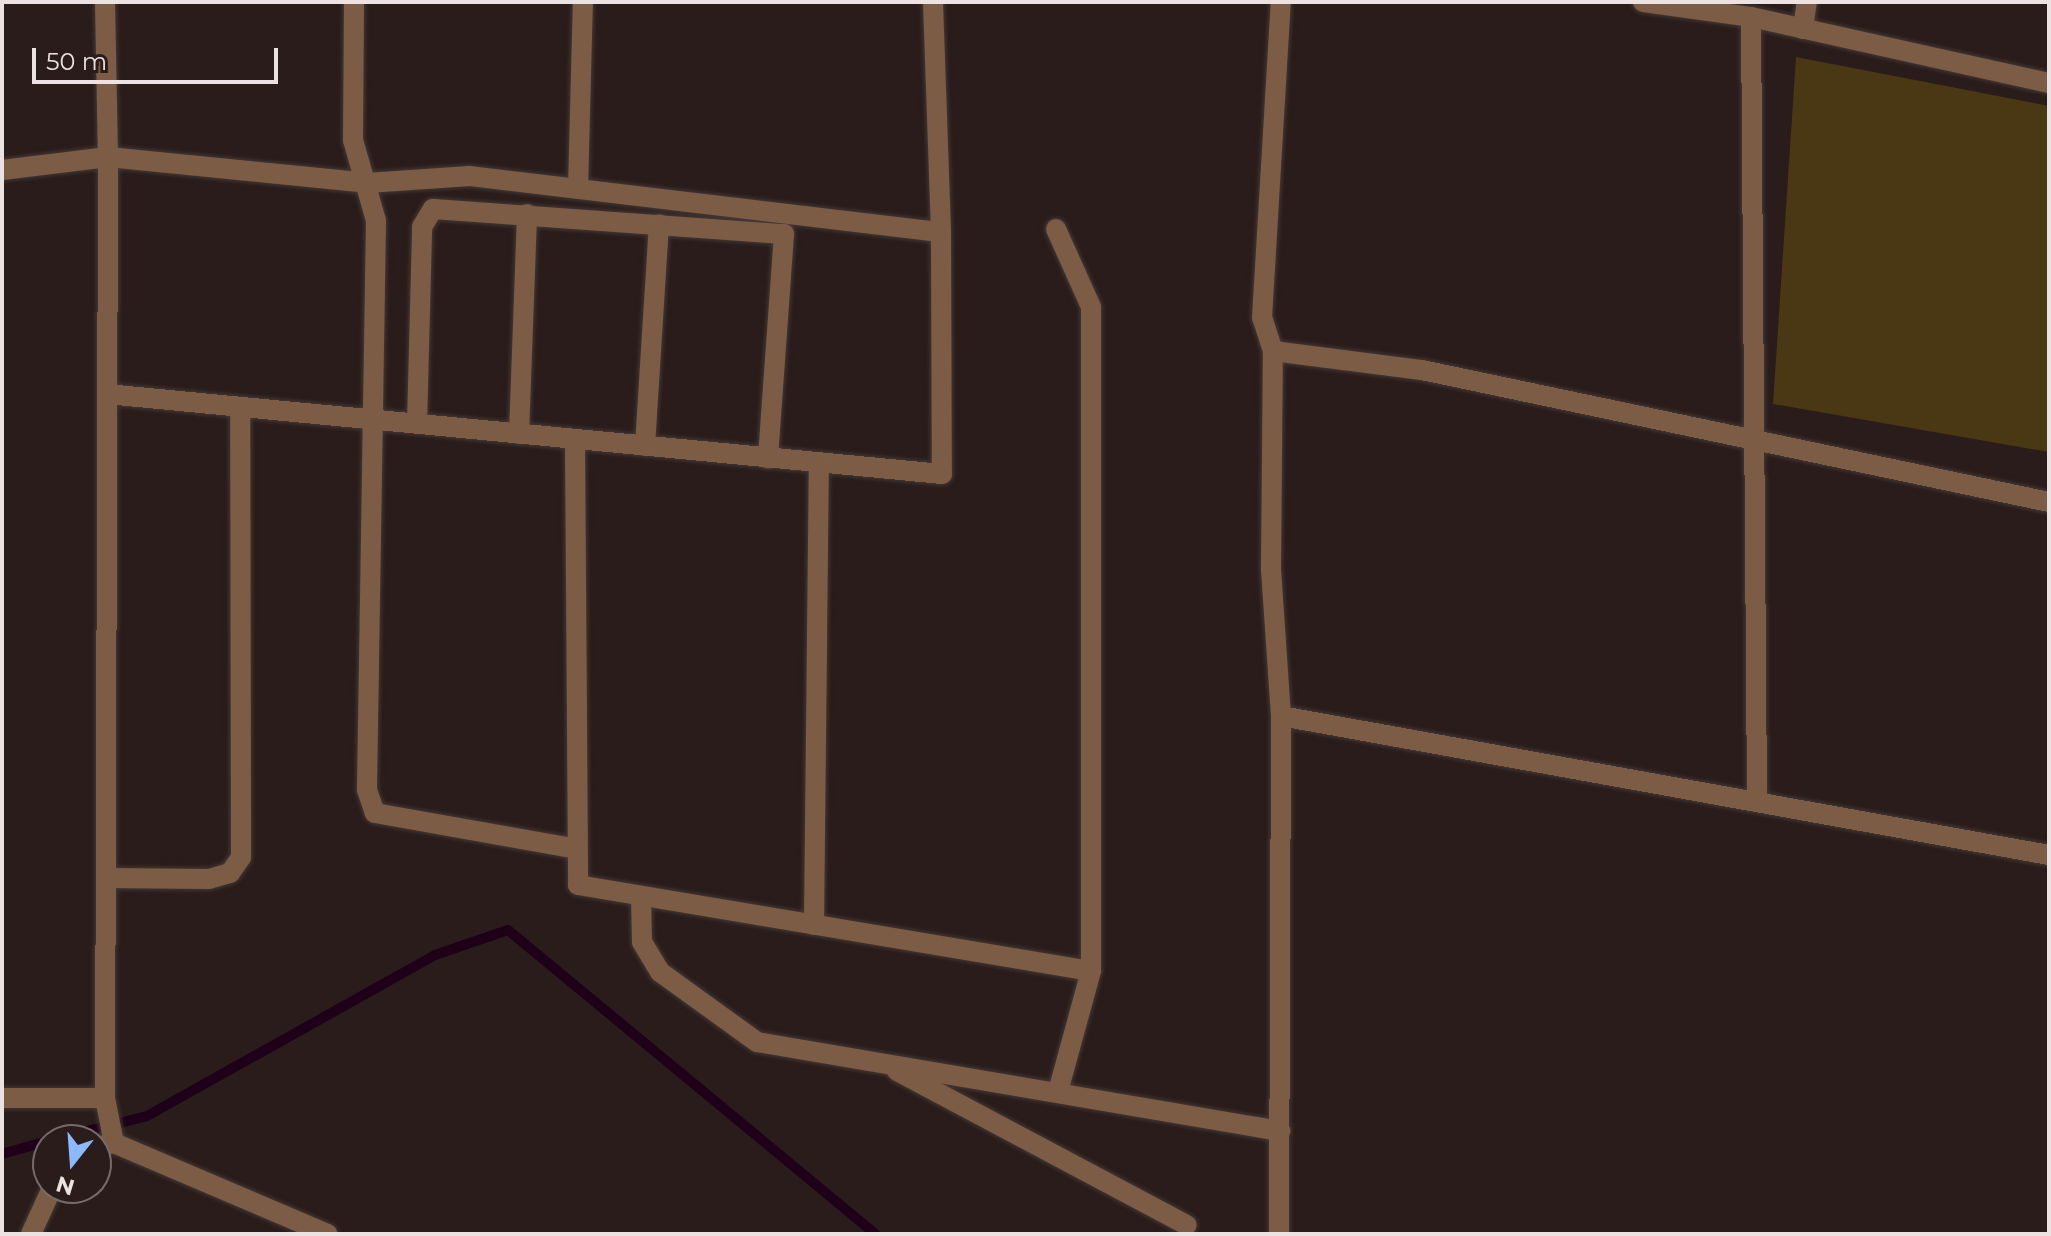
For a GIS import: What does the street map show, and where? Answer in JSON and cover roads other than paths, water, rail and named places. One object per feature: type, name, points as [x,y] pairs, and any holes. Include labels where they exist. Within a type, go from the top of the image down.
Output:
[{"type":"street","points":[[105,2],[108,157],[105,1124]]},
{"type":"street","points":[[354,2],[353,140],[376,221],[367,790],[375,813],[577,849]]},
{"type":"street","points":[[578,189],[583,2]]},
{"type":"street","points":[[107,394],[942,474],[941,232],[933,2]]},
{"type":"street","points":[[1279,1234],[1281,716],[1271,570],[1273,351],[1262,318],[1281,2]]},
{"type":"street","points":[[1643,2],[1751,17],[2049,83]]},
{"type":"street","points":[[1803,29],[1807,2]]},
{"type":"street","points":[[1751,17],[1757,798]]},
{"type":"street","points":[[2,170],[108,157],[367,183],[470,176],[941,232]]},
{"type":"street","points":[[417,424],[422,227],[433,209],[784,234],[768,458]]},
{"type":"street","points":[[519,434],[527,214]]},
{"type":"street","points":[[645,446],[659,224]]},
{"type":"street","points":[[1056,229],[1091,307],[1091,971],[1058,1092]]},
{"type":"street","points":[[1273,351],[1422,370],[2049,502]]},
{"type":"street","points":[[106,878],[209,879],[230,873],[241,857],[240,407]]},
{"type":"street","points":[[575,439],[578,885],[1091,971]]},
{"type":"street","points":[[814,925],[819,463]]},
{"type":"street","points":[[1281,716],[1757,798],[2049,855]]},
{"type":"street","points":[[641,896],[642,942],[660,972],[695,1003],[757,1042],[1280,1131]]},
{"type":"street","points":[[881,1062],[1187,1225]]},
{"type":"street","points":[[2,1098],[105,1098]]},
{"type":"street","points":[[112,1148],[327,1234]]},
{"type":"street","points":[[31,1234],[45,1204]]},
{"type":"waterway","points":[[112,1125],[147,1116],[435,955],[508,930],[876,1234]]},
{"type":"waterway","points":[[2,1154],[32,1146]]}]
